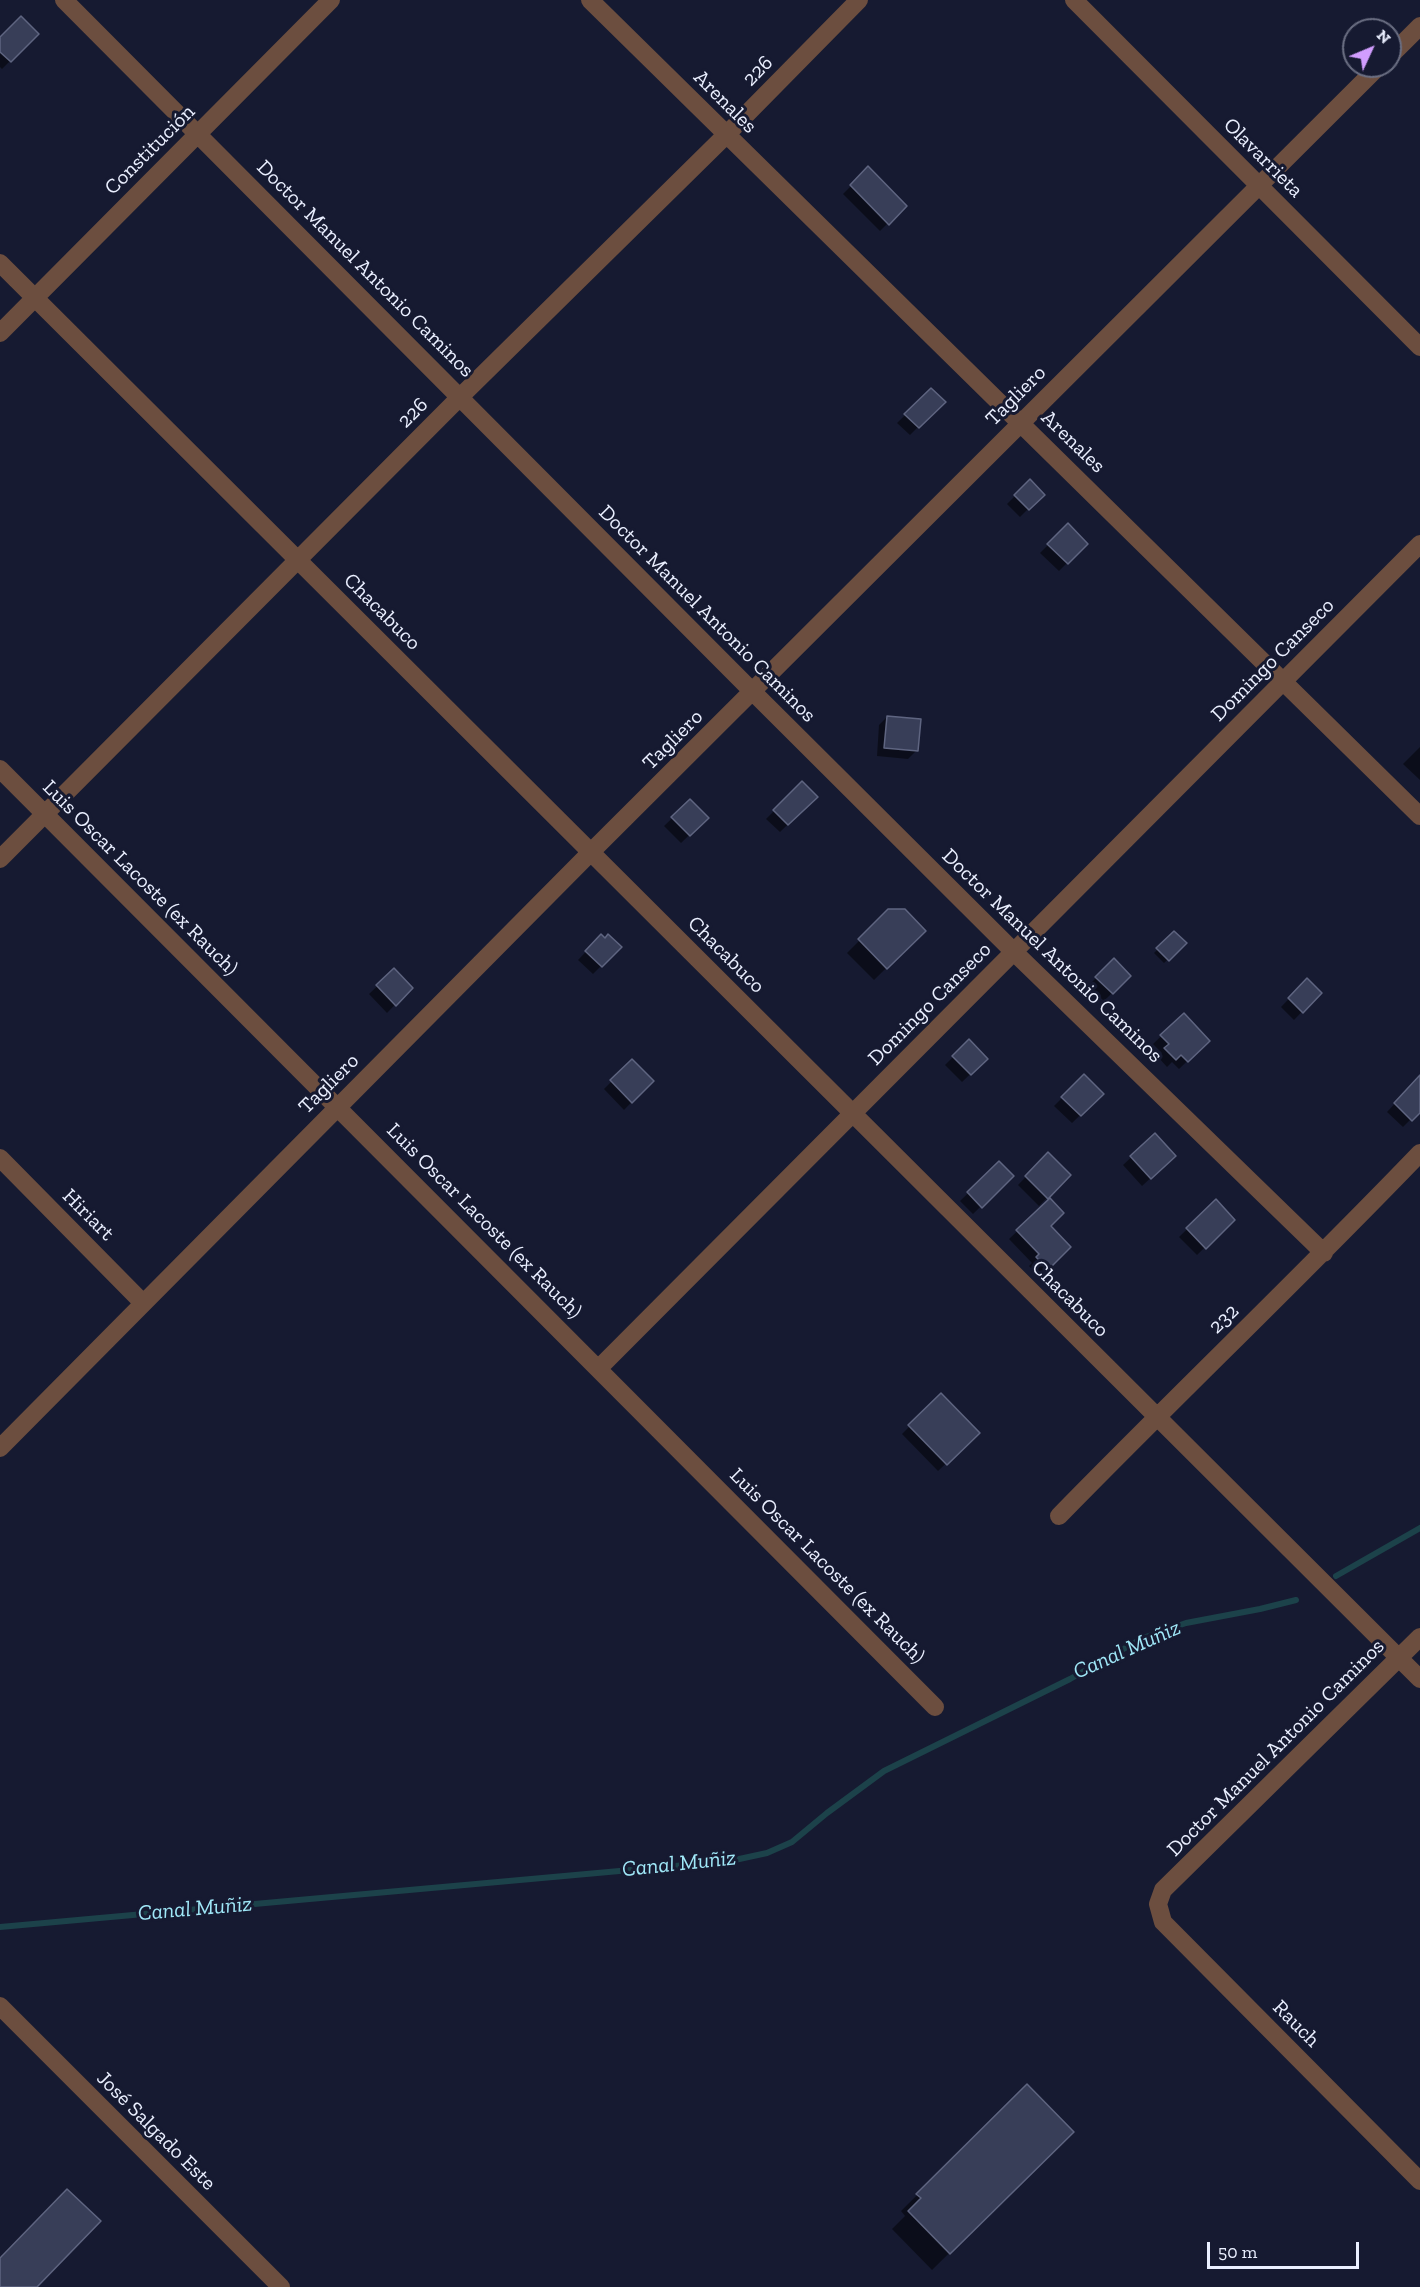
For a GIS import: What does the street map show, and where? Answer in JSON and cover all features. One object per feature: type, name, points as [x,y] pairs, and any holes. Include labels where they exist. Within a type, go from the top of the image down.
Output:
[{"type":"street","name":"Doctor Manuel Antonio Caminos","points":[[64,0],[1013,951],[1324,1253]]},
{"type":"street","name":"Constitución","points":[[0,333],[331,0]]},
{"type":"street","name":"Arenales","points":[[590,0],[1420,816]]},
{"type":"street","name":"226","points":[[0,859],[726,135],[858,0]]},
{"type":"street","name":"Olavarrieta","points":[[1074,0],[1420,347]]},
{"type":"street","points":[[1402,44],[1420,26]]},
{"type":"street","name":"Tagliero","points":[[0,1448],[591,852],[1367,78]]},
{"type":"street","name":"Chacabuco","points":[[0,263],[1420,1679]]},
{"type":"street","name":"Domingo Canseco","points":[[598,1368],[1420,544]]},
{"type":"street","name":"Luis Oscar Lacoste (ex Rauch)","points":[[0,769],[935,1707]]},
{"type":"street","name":"232","points":[[1059,1516],[1155,1417],[1324,1253],[1420,1153]]},
{"type":"street","name":"Hiriart","points":[[0,1158],[143,1303]]},
{"type":"street","name":"Doctor Manuel Antonio Caminos","points":[[1163,1890],[1420,1637]]},
{"type":"street","name":"Rauch","points":[[1163,1890],[1158,1904],[1162,1922],[1420,2181]]},
{"type":"street","name":"José Salgado Este","points":[[0,2006],[281,2287]]},
{"type":"building","points":[[21,16],[39,34],[11,62],[0,52],[0,37]]},
{"type":"building","points":[[868,166],[907,206],[889,225],[850,185]]},
{"type":"building","points":[[931,388],[946,402],[919,428],[904,414]]},
{"type":"building","points":[[1030,479],[1045,495],[1029,510],[1014,495]]},
{"type":"building","points":[[1068,523],[1088,544],[1068,564],[1047,544]]},
{"type":"building","points":[[887,716],[921,719],[918,751],[884,748]]},
{"type":"building","points":[[802,781],[818,797],[788,825],[773,810]]},
{"type":"building","points":[[690,799],[709,818],[690,836],[671,817]]},
{"type":"building","points":[[888,909],[905,909],[926,931],[887,969],[858,939]]},
{"type":"building","points":[[1174,931],[1187,943],[1169,961],[1156,948]]},
{"type":"building","points":[[601,934],[605,938],[608,934],[622,947],[602,967],[585,951]]},
{"type":"building","points":[[1114,958],[1131,976],[1113,994],[1095,977]]},
{"type":"building","points":[[394,968],[413,988],[396,1006],[376,985]]},
{"type":"building","points":[[1307,978],[1322,993],[1303,1013],[1288,998]]},
{"type":"building","points":[[1184,1013],[1210,1041],[1188,1062],[1181,1055],[1176,1060],[1164,1048],[1169,1044],[1160,1035]]},
{"type":"building","points":[[969,1039],[988,1059],[971,1075],[952,1056]]},
{"type":"building","points":[[632,1059],[654,1081],[632,1103],[610,1080]]},
{"type":"building","points":[[1084,1074],[1104,1094],[1081,1116],[1061,1097]]},
{"type":"building","points":[[1420,1075],[1420,1113],[1412,1121],[1394,1103]]},
{"type":"building","points":[[1155,1133],[1176,1156],[1151,1179],[1130,1156]]},
{"type":"building","points":[[1048,1152],[1071,1175],[1048,1199],[1025,1176]]},
{"type":"building","points":[[999,1161],[1014,1176],[982,1208],[967,1192]]},
{"type":"building","points":[[1050,1198],[1064,1213],[1051,1226],[1071,1247],[1048,1270],[1036,1257],[1039,1254],[1016,1230]]},
{"type":"building","points":[[1216,1199],[1235,1220],[1206,1249],[1186,1228]]},
{"type":"building","points":[[941,1393],[980,1433],[947,1465],[908,1425]]},
{"type":"building","points":[[1027,2084],[1074,2132],[950,2254],[908,2211],[921,2198],[916,2194]]},
{"type":"building","points":[[67,2189],[101,2221],[37,2287],[0,2287],[0,2258]]},
{"type":"waterway","name":"Canal Muñiz","points":[[1336,1576],[1420,1528]]},
{"type":"waterway","name":"Canal Muñiz","points":[[0,1927],[730,1861],[767,1853],[792,1842],[884,1771],[1070,1679],[1143,1638],[1186,1623],[1296,1600]]}]
